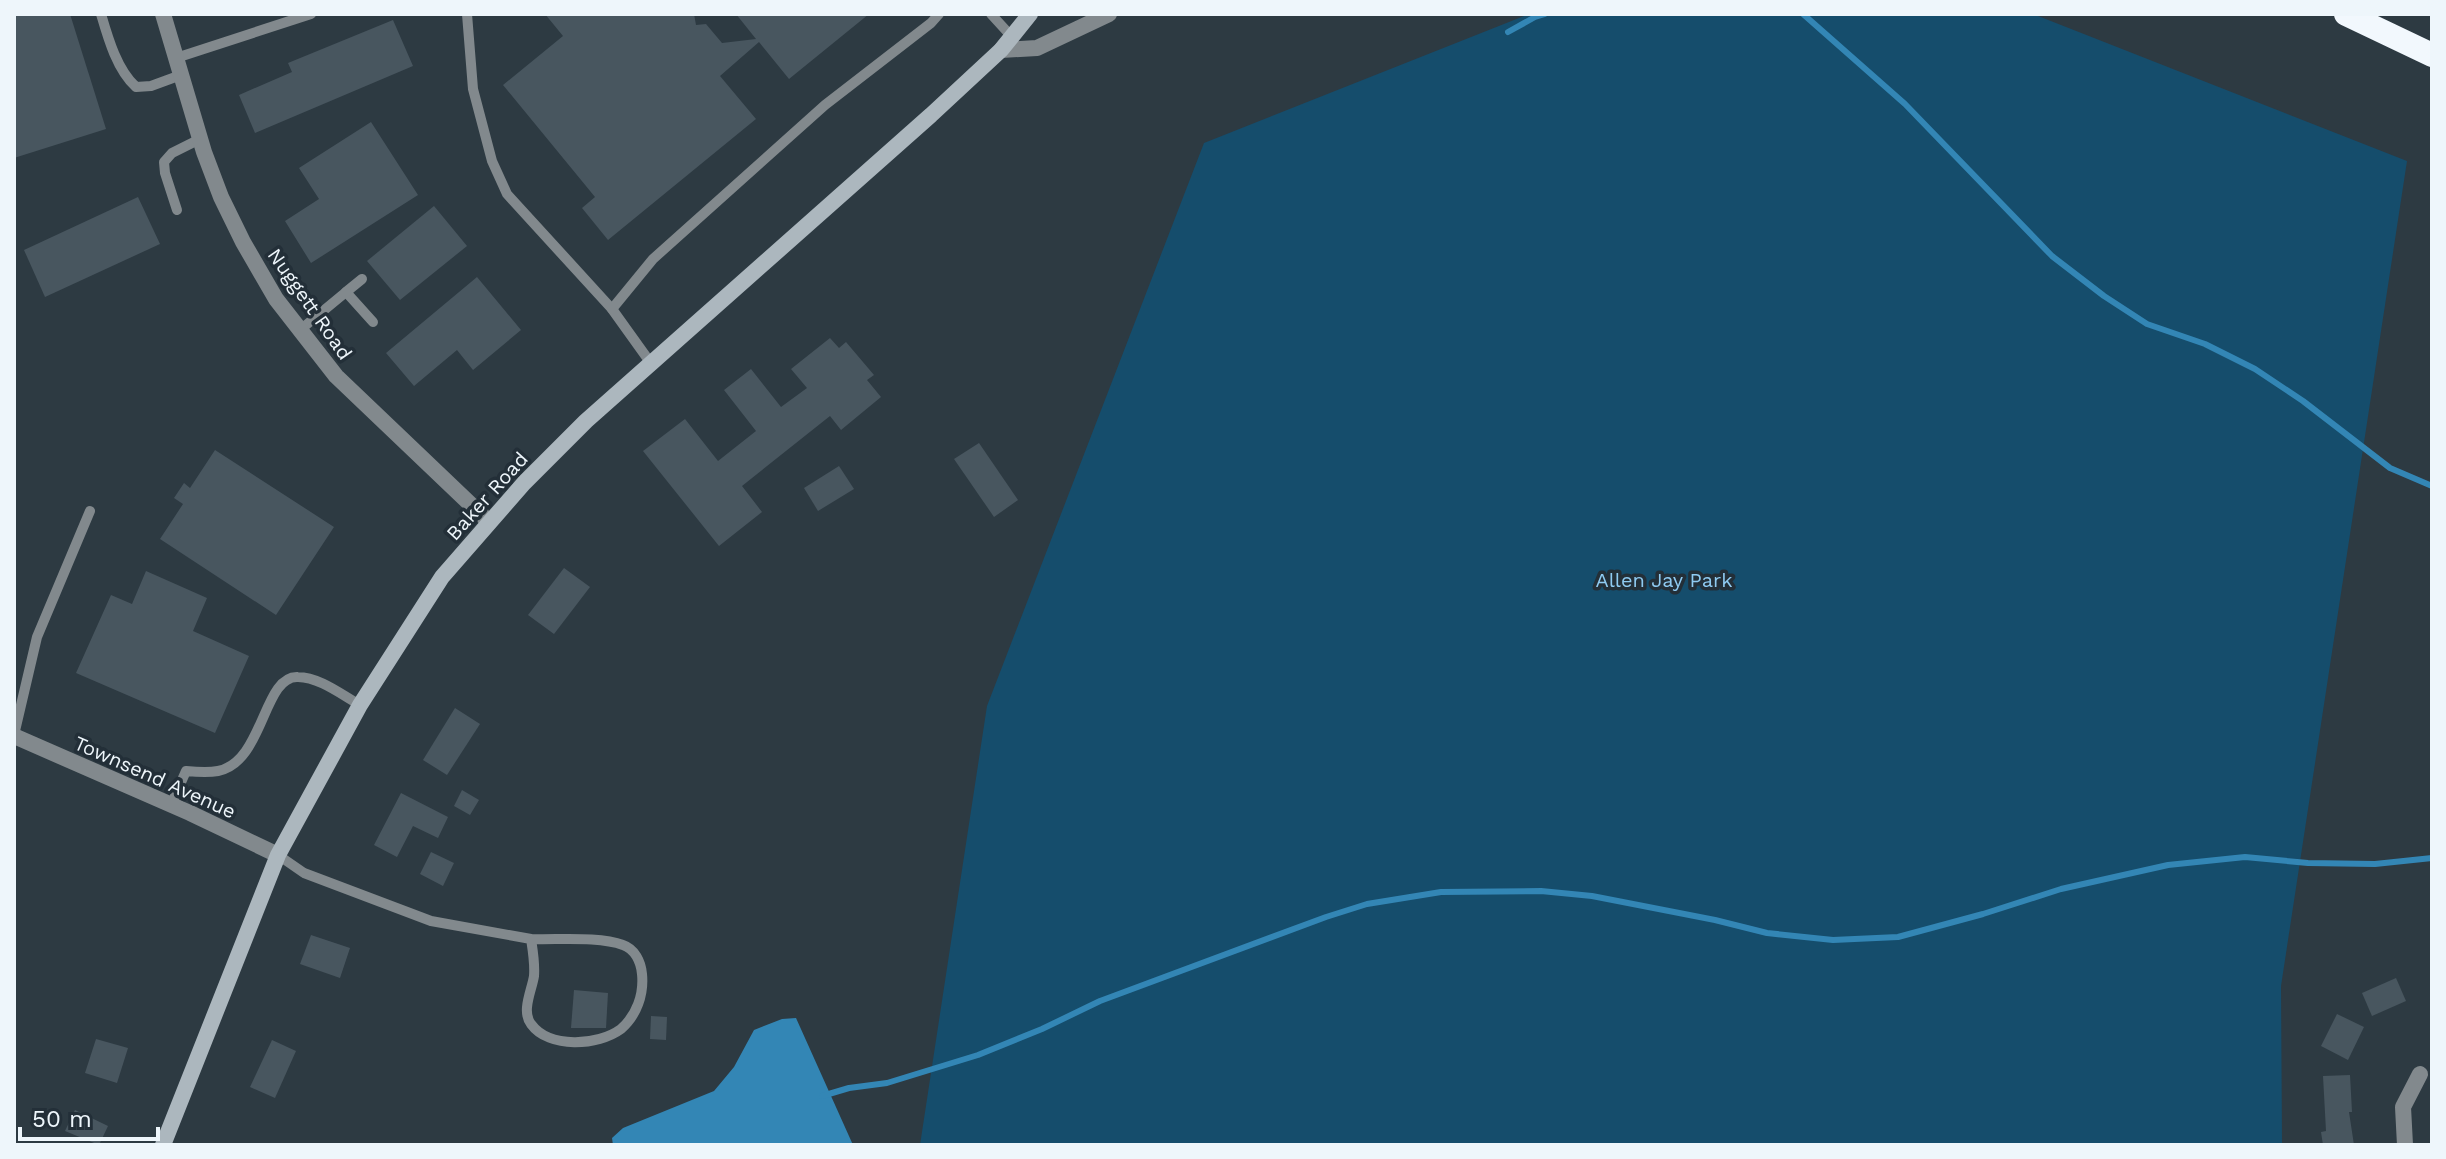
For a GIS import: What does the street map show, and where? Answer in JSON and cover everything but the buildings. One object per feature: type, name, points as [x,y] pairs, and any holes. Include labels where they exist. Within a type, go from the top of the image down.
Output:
[{"type":"highway","points":[[2346,14],[2432,55]]},
{"type":"street","name":"Nuggett Road","points":[[163,14],[200,139],[221,197],[276,299],[336,376],[488,521]]},
{"type":"street","name":"Baker Road","points":[[163,1145],[278,855],[360,705],[442,577],[524,483],[650,362],[1006,44],[1030,14]]},
{"type":"street","points":[[1006,44],[1037,48],[1109,14]]},
{"type":"street","name":"Townsend Avenue","points":[[15,738],[278,855]]},
{"type":"street","points":[[2405,1145],[2403,1107],[2420,1074]]},
{"type":"lane","points":[[101,14],[120,64],[128,80],[136,87],[151,86],[178,66],[311,14]]},
{"type":"lane","points":[[467,14],[473,89],[492,161],[507,194],[612,309],[650,362]]},
{"type":"lane","points":[[612,309],[653,259],[825,105],[939,14]]},
{"type":"lane","points":[[991,14],[1006,44]]},
{"type":"lane","points":[[177,210],[164,162],[172,153],[200,139]]},
{"type":"lane","points":[[300,330],[362,279]]},
{"type":"lane","points":[[346,292],[373,322]]},
{"type":"lane","points":[[15,738],[37,637],[90,511]]},
{"type":"lane","points":[[171,805],[186,771],[219,771],[246,755],[275,692],[285,679],[297,676],[314,680],[360,705]]},
{"type":"lane","points":[[278,855],[304,873],[431,921],[531,939],[624,945],[635,952],[644,987],[636,1010],[622,1028],[606,1037],[560,1042],[530,1023],[527,1010],[534,968],[531,939]]},
{"type":"green space","name":"Allen Jay Park","points":[[1529,14],[2033,14],[2407,161],[2281,986],[2282,1145],[920,1145],[987,706],[1204,143]]},
{"type":"shaded area","points":[[796,1018],[853,1145],[613,1145],[612,1138],[623,1128],[714,1091],[734,1067],[754,1030],[782,1019]]},
{"type":"waterway","points":[[1508,32],[1545,14]]},
{"type":"waterway","points":[[1803,14],[1905,104],[2052,256],[2104,296],[2147,324],[2205,344],[2255,369],[2303,401],[2390,468],[2432,486]]},
{"type":"waterway","points":[[822,1096],[849,1088],[887,1083],[978,1055],[1100,1001],[1326,917],[1367,904],[1441,892],[1541,891],[1592,896],[1767,933],[1833,940],[1898,937],[2061,889],[2168,865],[2245,857],[2308,863],[2375,864],[2432,858]]}]
